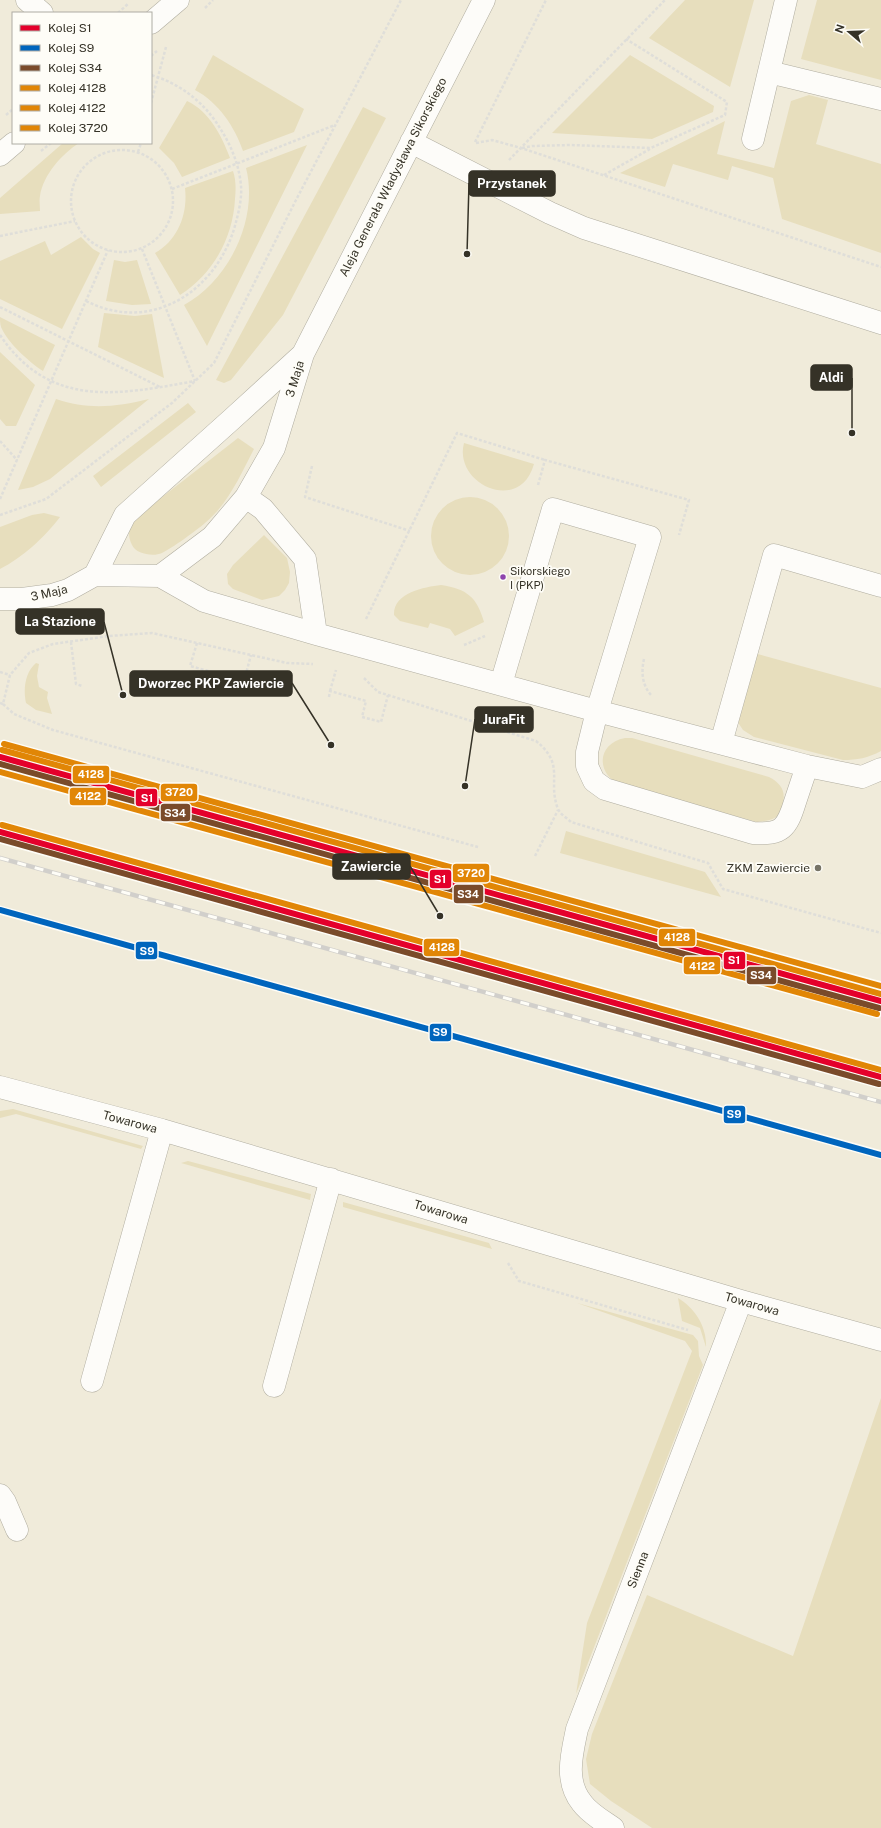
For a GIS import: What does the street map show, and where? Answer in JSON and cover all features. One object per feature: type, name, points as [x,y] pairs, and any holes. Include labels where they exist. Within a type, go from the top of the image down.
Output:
[{"type":"street","points":[[27,0],[41,12]]},
{"type":"street","points":[[152,22],[178,0]]},
{"type":"street","name":"Aleja Generała Władysława Sikorskiego","points":[[303,354],[484,0]]},
{"type":"street","points":[[753,138],[786,0]]},
{"type":"street","points":[[769,72],[881,99]]},
{"type":"street","points":[[411,142],[550,213],[584,228],[881,322]]},
{"type":"street","points":[[0,155],[13,144]]},
{"type":"street","name":"3 Maja","points":[[0,599],[22,599],[52,595],[68,590],[95,575],[160,576],[212,538],[246,497],[274,448],[303,354]]},
{"type":"street","name":"3 Maja","points":[[95,575],[125,515],[232,420],[303,354]]},
{"type":"street","points":[[246,497],[263,509],[305,558],[316,634]]},
{"type":"street","points":[[501,684],[553,509],[650,538],[597,711],[587,752],[587,766],[594,781],[605,789],[753,833],[768,834],[781,829],[789,822],[806,766]]},
{"type":"street","points":[[721,743],[774,555],[881,586]]},
{"type":"street","points":[[160,576],[204,601],[316,634],[597,711],[806,766],[862,777],[881,769]]},
{"type":"street","name":"Towarowa","points":[[0,1087],[162,1130],[741,1301],[881,1340]]},
{"type":"street","points":[[92,1381],[162,1130]]},
{"type":"street","points":[[274,1386],[331,1179]]},
{"type":"street","name":"Sienna","points":[[613,1828],[582,1804],[576,1793],[572,1780],[570,1760],[577,1729],[741,1301]]},
{"type":"street","points":[[0,1495],[5,1502],[17,1530]]},
{"type":"path","points":[[119,12],[132,0]]},
{"type":"path","points":[[205,8],[213,0]]},
{"type":"path","points":[[0,515],[46,499],[172,403],[214,363],[335,125],[401,0]]},
{"type":"path","points":[[546,0],[475,143],[492,140],[521,148],[881,267]]},
{"type":"path","points":[[488,181],[665,0]]},
{"type":"path","points":[[604,175],[651,148],[725,115],[727,102],[626,39]]},
{"type":"path","points":[[152,99],[168,41]]},
{"type":"path","points":[[86,301],[112,310],[129,312],[152,311],[175,303],[193,292],[207,278],[222,259],[232,237],[238,213],[241,186],[234,154],[223,132],[206,108],[183,90],[166,80],[152,75]]},
{"type":"path","points":[[172,189],[335,125]]},
{"type":"path","points":[[138,152],[140,144]]},
{"type":"path","points":[[521,148],[532,146],[571,145],[651,148]]},
{"type":"path","points":[[129,150],[138,152],[146,155],[160,166],[170,181],[174,197],[172,213],[167,228],[156,240],[142,249],[126,252],[108,250],[96,245],[84,235],[75,221],[71,204],[73,186],[82,170],[94,158],[111,151],[129,150]]},
{"type":"path","points":[[0,236],[75,221]]},
{"type":"path","points":[[142,249],[195,381]]},
{"type":"path","points":[[0,499],[108,250]]},
{"type":"path","points":[[0,307],[160,387]]},
{"type":"path","points":[[0,335],[23,363],[51,381],[66,388],[100,392],[133,392],[195,381]]},
{"type":"path","points":[[372,622],[365,620],[457,433],[545,460],[689,500],[679,537]]},
{"type":"path","points":[[0,441],[17,460]]},
{"type":"path","points":[[536,490],[545,460]]},
{"type":"path","points":[[312,466],[305,497],[410,531]]},
{"type":"path","points":[[458,645],[464,646],[489,632]]},
{"type":"path","points":[[318,665],[287,663],[152,633],[109,636],[53,644],[29,653],[10,675],[2,703],[14,714],[53,730],[478,847]]},
{"type":"path","points":[[71,642],[76,684],[82,686]]},
{"type":"path","points":[[197,643],[190,666],[252,683],[250,689]]},
{"type":"path","points":[[646,654],[643,675],[644,686],[654,697]]},
{"type":"path","points":[[244,681],[251,655]]},
{"type":"path","points":[[330,668],[342,672]]},
{"type":"path","points":[[329,697],[336,670]]},
{"type":"path","points":[[0,672],[10,675]]},
{"type":"path","points":[[360,677],[366,678],[378,692],[536,741],[547,750],[554,767],[555,795],[558,810],[571,822],[708,863],[723,889],[881,933]]},
{"type":"path","points":[[234,685],[236,679]]},
{"type":"path","points":[[330,691],[366,701],[362,717],[381,722],[388,695]]},
{"type":"path","points":[[535,856],[558,810]]},
{"type":"path","points":[[508,1262],[519,1281],[688,1330]]},
{"type":"shaded area","points":[[685,0],[754,0],[730,87],[649,38]]},
{"type":"shaded area","points":[[817,0],[881,0],[881,80],[801,59]]},
{"type":"shaded area","points":[[213,55],[304,109],[294,132],[243,151],[240,142],[225,116],[211,101],[195,90]]},
{"type":"shaded area","points":[[630,55],[714,106],[713,112],[652,139],[552,133]]},
{"type":"shaded area","points":[[809,95],[828,100],[816,144],[881,164],[881,253],[782,219],[773,178],[732,166],[728,180],[673,164],[665,187],[620,173],[725,121],[717,154],[774,168],[791,101]]},
{"type":"shaded area","points":[[187,101],[202,111],[214,125],[230,158],[182,177],[174,163],[159,148]]},
{"type":"shaded area","points":[[363,107],[386,118],[283,315],[231,380],[224,383],[216,380]]},
{"type":"shaded area","points":[[62,144],[78,144],[60,159],[45,180],[40,198],[40,211],[0,214],[0,198]]},
{"type":"shaded area","points":[[307,145],[207,346],[184,305],[200,294],[214,280],[227,264],[237,246],[244,227],[248,207],[249,187],[246,168]]},
{"type":"shaded area","points":[[233,171],[236,185],[235,199],[230,228],[225,241],[219,254],[202,277],[180,295],[155,253],[170,241],[180,225],[185,207],[185,188]]},
{"type":"shaded area","points":[[81,237],[93,249],[100,253],[62,329],[0,299],[0,261],[45,241],[51,255]]},
{"type":"shaded area","points":[[114,260],[125,262],[137,260],[151,304],[132,305],[106,301]]},
{"type":"shaded area","points":[[104,313],[135,316],[152,314],[164,378],[98,347]]},
{"type":"shaded area","points":[[0,317],[55,345],[43,371],[25,357],[8,339],[1,327]]},
{"type":"shaded area","points":[[0,352],[35,385],[16,426],[6,426],[0,419]]},
{"type":"shaded area","points":[[56,399],[79,405],[102,406],[125,404],[149,399],[50,479],[33,487],[18,490]]},
{"type":"shaded area","points":[[188,403],[196,412],[101,487],[93,476]]},
{"type":"shaded area","points":[[238,438],[254,449],[233,489],[213,515],[190,535],[162,553],[150,555],[137,551],[130,541],[129,535],[134,519]]},
{"type":"shaded area","points":[[464,443],[534,464],[527,479],[516,488],[503,491],[490,488],[478,481],[468,471],[463,458]]},
{"type":"shaded area","points":[[462,497],[478,497],[492,503],[503,514],[509,528],[509,544],[503,558],[492,569],[478,575],[462,575],[448,569],[437,558],[431,544],[431,528],[437,514],[448,503]]},
{"type":"shaded area","points":[[44,513],[60,517],[33,546],[17,559],[0,569],[0,527],[32,515]]},
{"type":"shaded area","points":[[264,535],[287,558],[290,572],[289,583],[279,596],[262,600],[233,589],[228,584],[227,574],[233,565]]},
{"type":"shaded area","points":[[441,585],[458,589],[470,596],[478,606],[484,622],[455,636],[450,629],[430,623],[428,628],[400,621],[394,615],[395,607],[404,596],[426,587]]},
{"type":"shaded area","points":[[754,653],[881,688],[881,751],[862,758],[843,760],[754,737],[743,730],[739,724],[737,713]]},
{"type":"shaded area","points":[[36,663],[39,664],[37,676],[39,687],[48,692],[47,698],[52,714],[36,710],[26,703],[25,687],[27,676],[29,671]]},
{"type":"shaded area","points":[[625,738],[632,738],[769,777],[777,782],[782,788],[784,796],[780,812],[772,819],[757,822],[619,784],[611,779],[606,772],[603,765],[603,758],[609,746],[616,741]]},
{"type":"shaded area","points":[[566,831],[705,872],[721,897],[560,853]]},
{"type":"shaded area","points":[[13,1109],[143,1146],[141,1149],[16,1114],[0,1118],[0,1111]]},
{"type":"shaded area","points":[[188,1161],[311,1194],[310,1200],[181,1163]]},
{"type":"shaded area","points":[[343,1202],[489,1243],[492,1249],[343,1207]]},
{"type":"shaded area","points":[[678,1298],[690,1307],[699,1319],[706,1340],[706,1347],[700,1328],[682,1321]]},
{"type":"shaded area","points":[[577,1303],[693,1335],[698,1341],[699,1356],[703,1365],[576,1694],[587,1623],[692,1351],[685,1341]]},
{"type":"shaded area","points":[[881,1398],[881,1828],[652,1828],[611,1801],[590,1784],[586,1759],[592,1734],[647,1595],[793,1656]]},
{"type":"railway","points":[[0,858],[881,1102]]},
{"type":"rail line","name":"3720","points":[[4,744],[881,986]]},
{"type":"rail line","name":"4128","points":[[2,750],[881,994]]},
{"type":"rail line","name":"S1","points":[[0,757],[881,1001]]},
{"type":"rail line","name":"S34","points":[[0,764],[879,1008]]},
{"type":"rail line","name":"4122","points":[[0,772],[877,1014]]},
{"type":"rail line","name":"4128","points":[[2,825],[881,1070]]},
{"type":"rail line","name":"S1","points":[[0,832],[881,1077]]},
{"type":"rail line","name":"S34","points":[[0,839],[879,1084]]},
{"type":"rail line","name":"S9","points":[[0,910],[881,1155]]},
{"type":"place","name":"Przystanek","points":[[467,254]]},
{"type":"place","name":"Aldi","points":[[852,433]]},
{"type":"place","name":"Sikorskiego I (PKP)","points":[[503,577]]},
{"type":"place","name":"La Stazione","points":[[123,695]]},
{"type":"place","name":"Dworzec PKP Zawiercie","points":[[331,745]]},
{"type":"place","name":"JuraFit","points":[[465,786]]},
{"type":"place","name":"ZKM Zawiercie","points":[[818,868]]},
{"type":"place","name":"Zawiercie","points":[[440,916]]}]
